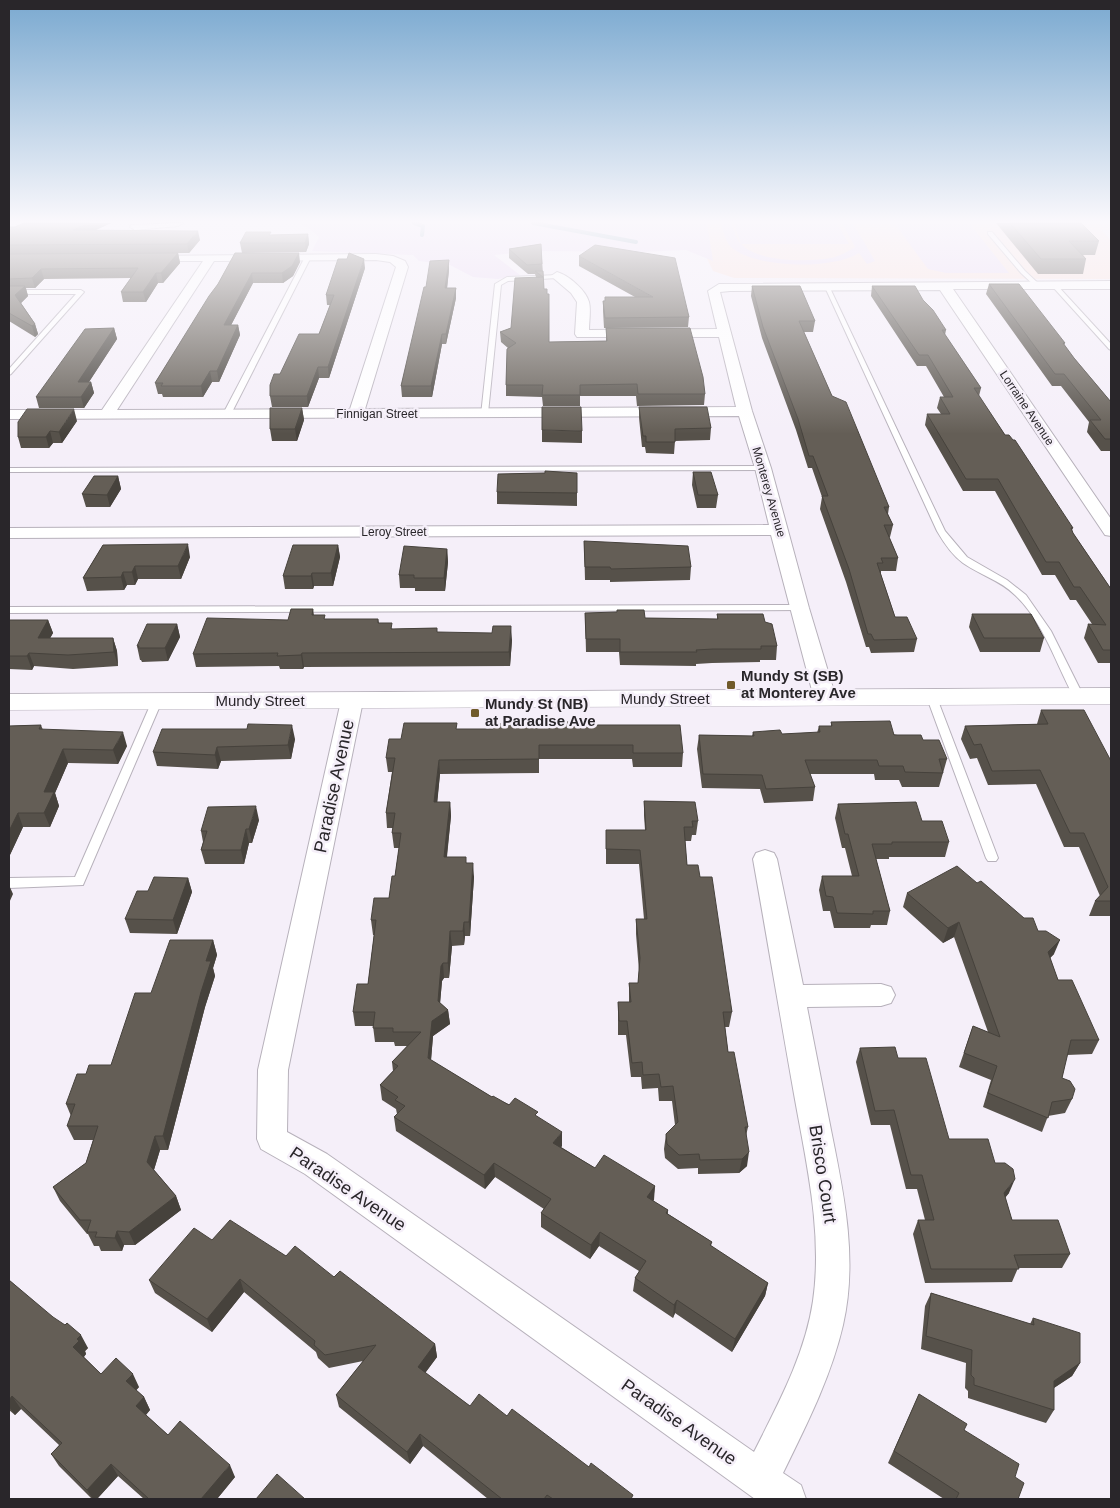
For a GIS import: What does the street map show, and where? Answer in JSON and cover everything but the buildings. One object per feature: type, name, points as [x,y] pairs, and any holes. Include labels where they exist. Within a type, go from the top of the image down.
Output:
[{"type":"street","points":[[107,414],[187,293]]},
{"type":"street","points":[[356,414],[394,293]]},
{"type":"street","points":[[578,293],[583,302],[582,334],[724,333]]},
{"type":"street","name":"Monterey Avenue","points":[[714,293],[825,698]]},
{"type":"street","name":"Lorraine Avenue","points":[[949,293],[1111,531]]},
{"type":"street","name":"Finnigan Street","points":[[9,415],[745,411]]},
{"type":"street","name":"Leroy Street","points":[[9,533],[780,530]]},
{"type":"street","name":"Mundy Street","points":[[9,702],[1111,696]]},
{"type":"street","name":"Paradise Avenue","points":[[352,701],[273,1070],[272,1139],[316,1164],[774,1490]]},
{"type":"street","name":"Brisco Court","points":[[764,859],[829,1204],[832,1256],[830,1302],[820,1344],[807,1380],[774,1490]]},
{"type":"street","points":[[791,996],[881,995]]},
{"type":"lane","points":[[10,370],[80,293]]},
{"type":"lane","points":[[228,414],[290,293]]},
{"type":"lane","points":[[484,413],[497,293]]},
{"type":"lane","points":[[829,293],[941,531],[951,546],[967,561],[1006,583],[1023,597],[1037,617],[1079,697]]},
{"type":"lane","points":[[1061,293],[1111,348]]},
{"type":"lane","points":[[9,470],[763,468]]},
{"type":"lane","points":[[9,610],[799,608]]},
{"type":"lane","points":[[932,698],[992,858]]},
{"type":"lane","points":[[9,883],[79,882],[157,701]]},
{"type":"place","name":"Mundy St (SB) at Monterey Ave","points":[[731,685]]},
{"type":"place","name":"Mundy St (NB) at Paradise Ave","points":[[475,713]]}]
